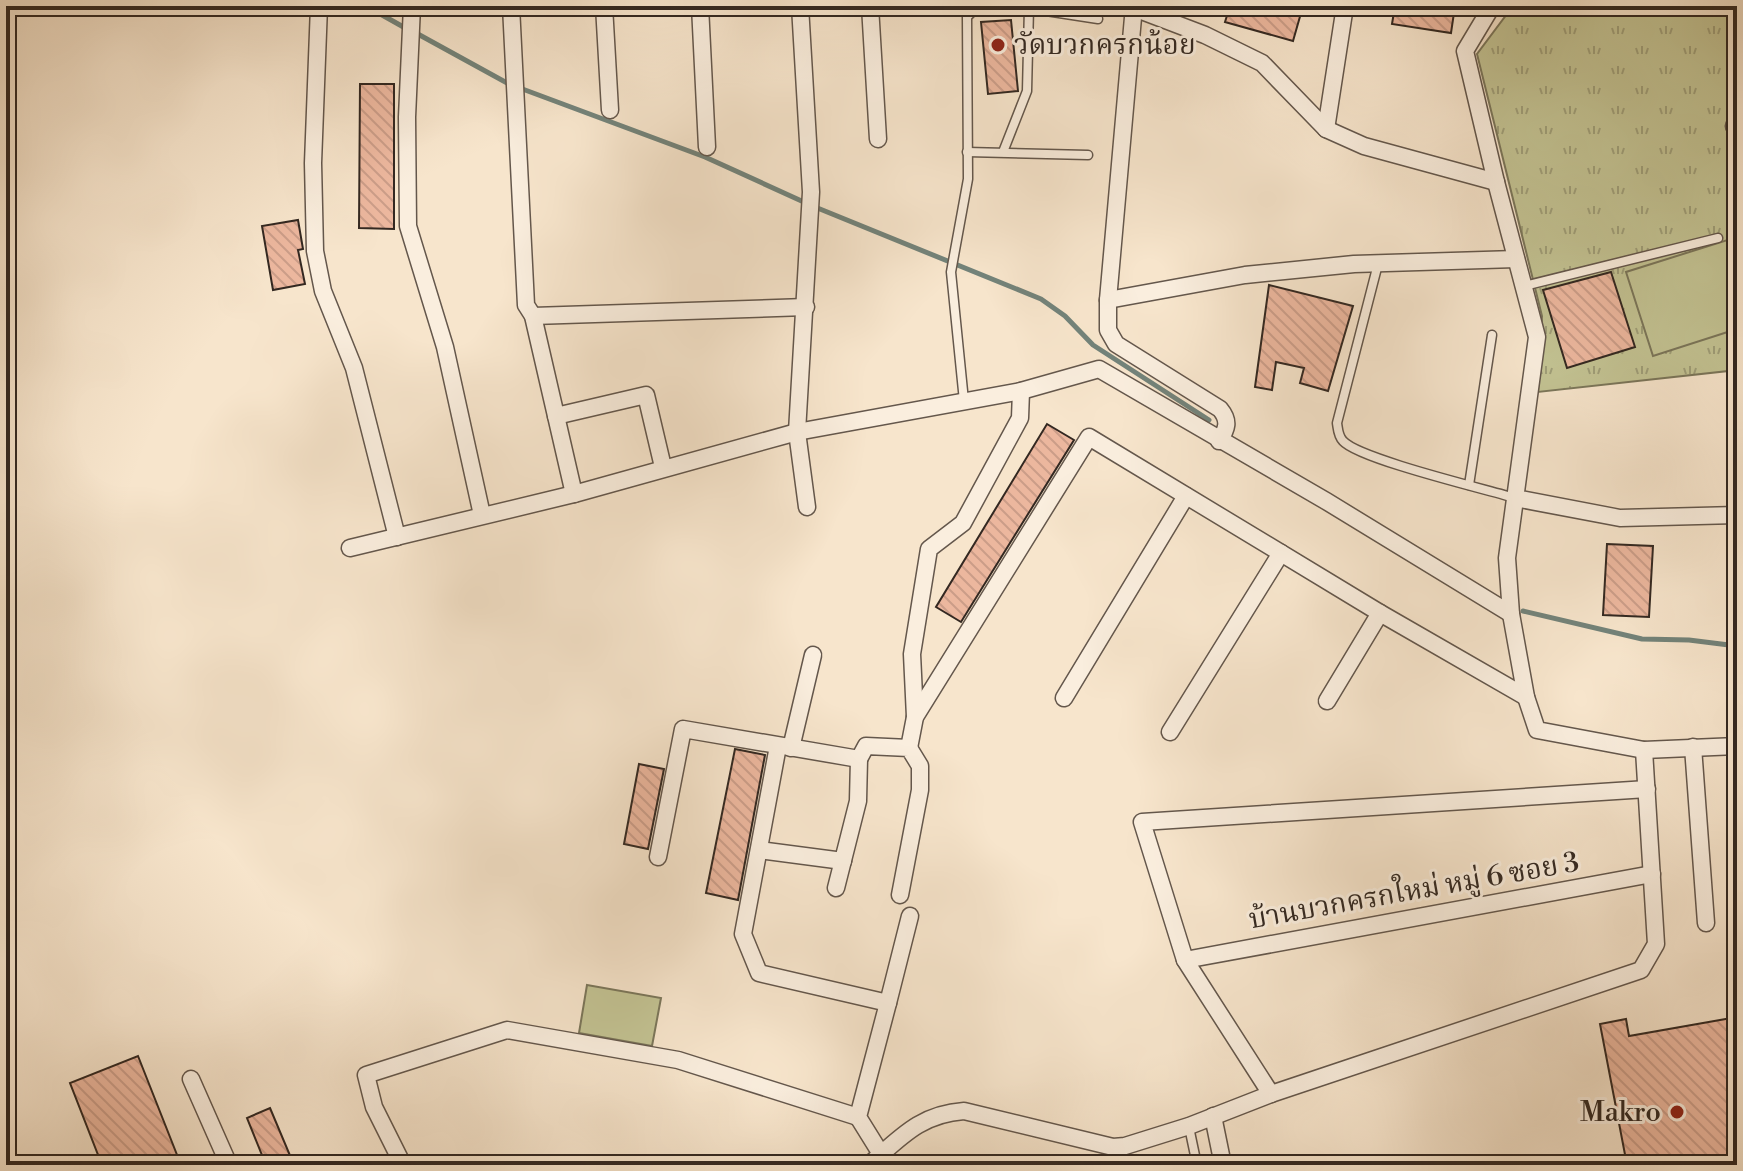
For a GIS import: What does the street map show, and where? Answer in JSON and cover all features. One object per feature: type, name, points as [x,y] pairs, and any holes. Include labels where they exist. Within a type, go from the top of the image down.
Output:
[{"type":"street","points":[[412,6],[407,117],[408,226],[445,347],[482,515]]},
{"type":"street","points":[[511,6],[526,305],[533,316],[574,494]]},
{"type":"street","points":[[604,6],[610,110]]},
{"type":"street","points":[[700,6],[707,147]]},
{"type":"street","points":[[800,6],[810,185],[806,307],[797,432],[807,507]]},
{"type":"street","points":[[870,6],[878,139]]},
{"type":"street","points":[[1326,129],[1345,6]]},
{"type":"street","points":[[1492,6],[1465,51],[1537,337],[1507,558],[1511,614],[1526,697],[1537,730],[1644,750],[1737,746]]},
{"type":"street","points":[[1219,441],[1228,429],[1226,416],[1220,409],[1116,344],[1108,330],[1118,167],[1134,7],[1205,35],[1262,63],[1326,129],[1364,146],[1496,182]]},
{"type":"street","points":[[319,8],[313,163],[315,251],[323,291],[354,368],[397,537]]},
{"type":"street","points":[[1108,300],[1245,275],[1378,263],[1516,259]]},
{"type":"street","points":[[533,316],[806,307]]},
{"type":"street","points":[[350,548],[574,494],[797,432],[1021,391],[1099,369],[1326,501],[1511,614]]},
{"type":"street","points":[[900,895],[920,790],[920,766],[909,748],[915,717],[912,654],[929,549],[963,523],[1020,418],[1021,391]]},
{"type":"street","points":[[556,416],[646,395],[663,467]]},
{"type":"street","points":[[915,717],[1089,437],[1380,613],[1526,697]]},
{"type":"street","points":[[1064,698],[1186,496]]},
{"type":"street","points":[[1515,498],[1620,518],[1737,515]]},
{"type":"street","points":[[1170,732],[1281,553]]},
{"type":"street","points":[[1327,701],[1380,613]]},
{"type":"street","points":[[813,655],[785,747],[759,850],[743,934],[759,973],[888,1003]]},
{"type":"street","points":[[658,857],[683,729],[859,759]]},
{"type":"street","points":[[836,888],[858,801],[859,759],[866,746],[909,748]]},
{"type":"street","points":[[1693,747],[1706,923]]},
{"type":"street","points":[[910,916],[858,1117],[875,1160],[923,1119],[947,1112],[964,1111],[1113,1147],[1145,1141],[1271,1094],[1641,970],[1656,944],[1644,750]]},
{"type":"street","points":[[1271,1094],[1185,960],[1142,822],[1647,789]]},
{"type":"street","points":[[759,850],[843,861]]},
{"type":"street","name":"บ้านบวกครกใหม่ หมู่ 6 ซอย 3","points":[[1185,960],[1652,874]]},
{"type":"street","points":[[403,1165],[374,1107],[366,1075],[507,1030],[678,1060],[858,1117]]},
{"type":"street","points":[[191,1079],[229,1165]]},
{"type":"street","points":[[1213,1116],[1223,1165]]},
{"type":"lane","points":[[964,401],[951,272],[968,179],[967,17],[978,6]]},
{"type":"lane","points":[[1013,6],[1098,19]]},
{"type":"lane","points":[[1003,152],[1027,91],[1029,7]]},
{"type":"lane","points":[[967,152],[1088,155]]},
{"type":"lane","points":[[1524,286],[1718,238]]},
{"type":"lane","points":[[1378,263],[1337,423],[1343,442],[1412,469],[1515,498]]},
{"type":"lane","points":[[1469,485],[1492,335]]},
{"type":"lane","points":[[1189,1126],[1197,1165]]},
{"type":"green space","points":[[1513,6],[1737,6],[1737,370],[1538,392],[1542,316],[1477,54]]},
{"type":"green space","points":[[1737,237],[1737,329],[1653,356],[1626,272]]},
{"type":"green space","points":[[587,985],[661,998],[652,1046],[579,1033]]},
{"type":"building","points":[[1230,6],[1303,6],[1293,41],[1225,22]]},
{"type":"building","points":[[1395,6],[1455,6],[1451,33],[1392,24]]},
{"type":"building","points":[[1011,20],[1018,91],[988,94],[981,22]]},
{"type":"building","points":[[360,84],[394,84],[394,229],[359,228]]},
{"type":"building","points":[[298,220],[303,249],[298,250],[305,284],[273,290],[262,226]]},
{"type":"building","points":[[1611,272],[1635,347],[1567,368],[1543,290]]},
{"type":"building","points":[[1269,285],[1353,306],[1328,391],[1300,383],[1304,368],[1276,362],[1272,390],[1255,387]]},
{"type":"building","points":[[1047,424],[1074,440],[961,622],[936,607]]},
{"type":"building","points":[[1607,544],[1653,546],[1649,617],[1603,615]]},
{"type":"building","points":[[735,749],[765,755],[738,900],[706,893]]},
{"type":"building","points":[[639,764],[664,769],[648,849],[624,844]]},
{"type":"building","name":"Makro","points":[[1737,1017],[1737,1165],[1627,1165],[1600,1024],[1626,1019],[1629,1036]]},
{"type":"building","points":[[138,1056],[181,1165],[102,1165],[70,1083]]},
{"type":"building","points":[[270,1108],[294,1165],[266,1165],[247,1118]]},
{"type":"waterway","points":[[366,6],[407,29]]},
{"type":"waterway","points":[[416,33],[509,84],[705,157],[806,203]]},
{"type":"waterway","points":[[815,207],[1041,299],[1065,316],[1093,345],[1209,420]]},
{"type":"waterway","points":[[1523,611],[1642,639],[1689,640],[1737,646]]},
{"type":"place","name":"วัดบวกครกน้อย","points":[[998,45]]},
{"type":"place","name":"Makro","points":[[1677,1112]]}]
